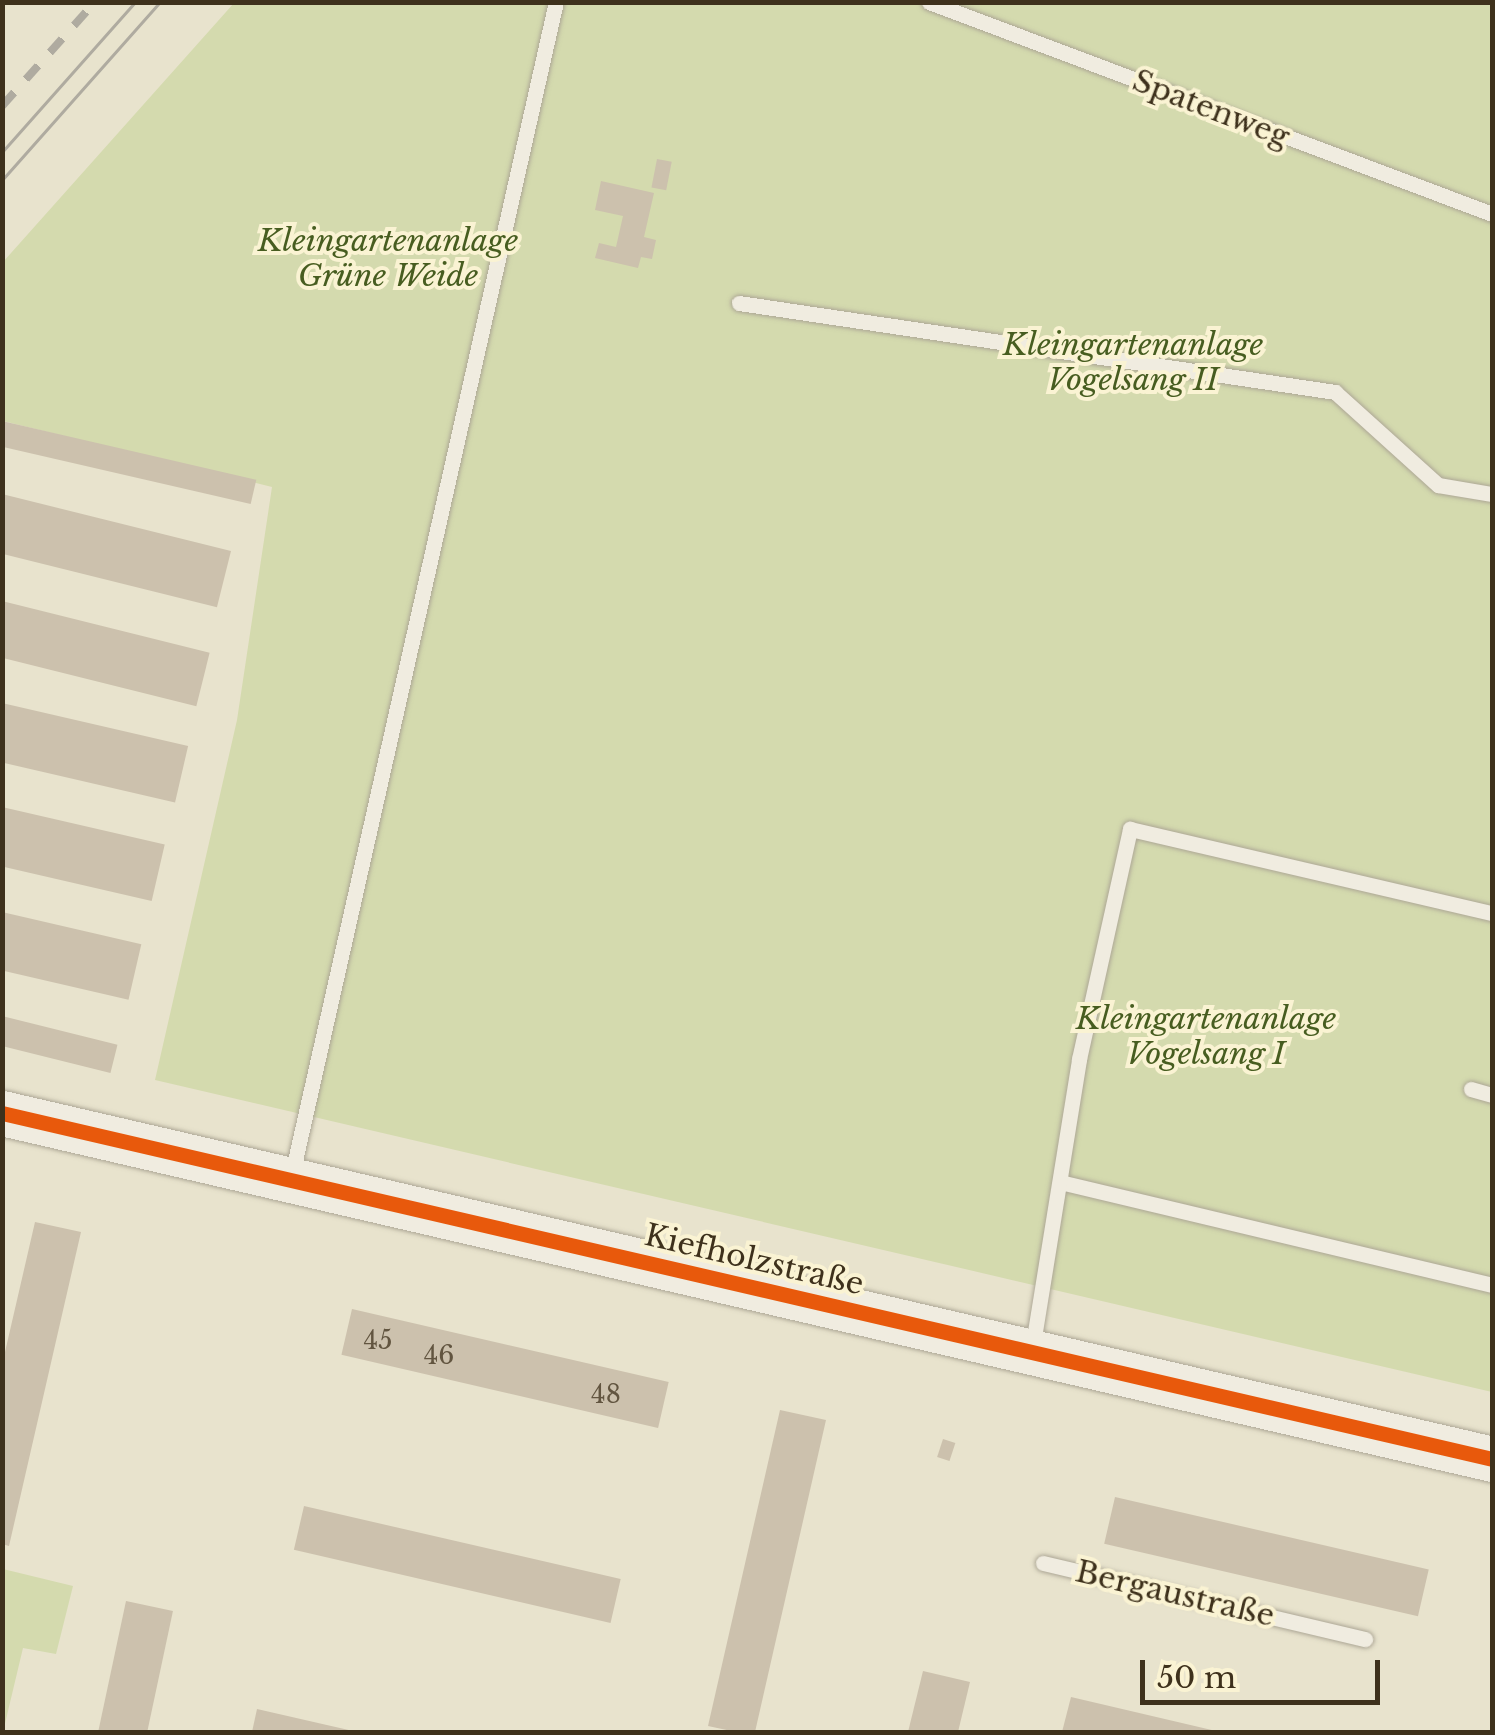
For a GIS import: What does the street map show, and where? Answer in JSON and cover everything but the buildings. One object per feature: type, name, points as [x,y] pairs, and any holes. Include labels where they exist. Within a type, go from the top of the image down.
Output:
[{"type":"street","name":"Kiefholzstraße","points":[[2,1113],[1492,1459]]},
{"type":"lane","points":[[291,1180],[556,2]]},
{"type":"lane","name":"Spatenweg","points":[[930,2],[1492,214]]},
{"type":"lane","points":[[738,303],[1335,392],[1438,485],[1492,494]]},
{"type":"lane","points":[[1030,1354],[1079,1059],[1130,829],[1492,913]]},
{"type":"lane","points":[[1471,1090],[1492,1095]]},
{"type":"lane","points":[[1060,1182],[1492,1285]]},
{"type":"lane","name":"Bergaustraße","points":[[1043,1563],[1365,1639]]},
{"type":"green space","points":[[234,3],[1492,3],[1492,1392],[155,1080],[237,720],[272,487],[3,421],[3,262]]},
{"type":"green space","points":[[3,1569],[73,1586],[56,1654],[23,1648],[3,1732]]},
{"type":"tram line","points":[[2,152],[135,2]]},
{"type":"tram line","points":[[2,180],[160,2]]},
{"type":"railway","points":[[2,106],[95,2]]},
{"type":"cycle path","points":[[2,1113],[1492,1459]]},
{"type":"park label","name":"Kleingartenanlage Grüne Weide","points":[[388,258]]},
{"type":"park label","name":"Kleingartenanlage Vogelsang II","points":[[1133,362]]},
{"type":"park label","name":"Kleingartenanlage Vogelsang I","points":[[1206,1036]]}]
